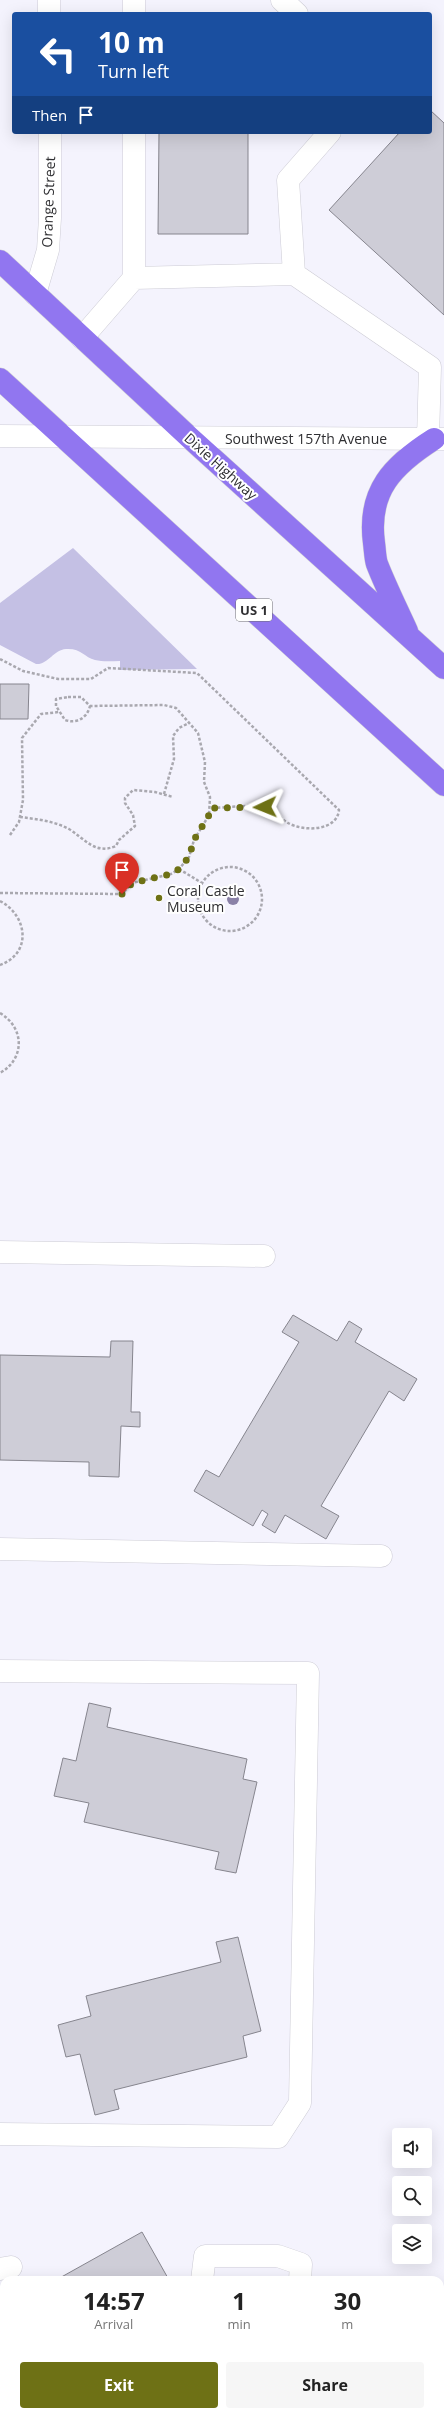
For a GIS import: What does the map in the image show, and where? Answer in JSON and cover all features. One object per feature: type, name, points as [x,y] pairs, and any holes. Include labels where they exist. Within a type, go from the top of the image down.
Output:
[{"type":"highway","name":"Dixie Highway","points":[[0,261],[189,437],[444,668]]},
{"type":"highway","name":"US 1","points":[[0,379],[444,785]]},
{"type":"highway","points":[[410,638],[377,562],[372,528],[376,496],[392,473],[415,451],[435,439]]},
{"type":"street","points":[[49,0],[49,12]]},
{"type":"street","points":[[134,0],[134,12]]},
{"type":"street","points":[[282,0],[295,12]]},
{"type":"street","name":"Orange Street","points":[[36,294],[48,250],[50,218],[50,134]]},
{"type":"street","points":[[82,338],[134,278],[134,134]]},
{"type":"street","points":[[294,274],[288,180],[328,134]]},
{"type":"street","points":[[134,278],[294,274],[437,361],[435,439]]},
{"type":"street","name":"Southwest 157th Avenue","points":[[0,436],[435,439]]},
{"type":"street","points":[[0,1252],[264,1256]]},
{"type":"street","points":[[0,1549],[381,1556]]},
{"type":"street","points":[[0,1671],[308,1673],[300,2103],[278,2137],[0,2134]]},
{"type":"street","points":[[202,2276],[205,2256],[278,2256],[300,2264],[300,2276]]},
{"type":"street","points":[[444,2379],[444,2416]]},
{"type":"path","points":[[0,659],[23,671],[58,679],[91,679],[108,668],[197,673],[340,810],[339,817],[333,822],[315,827],[300,827],[290,824],[265,807],[210,808]]},
{"type":"path","points":[[0,893],[122,894],[132,883],[171,874],[179,869],[189,857],[194,840],[209,815],[210,808],[210,797],[204,782],[206,771],[203,749],[198,733],[176,708],[164,705],[90,706],[81,697],[56,699],[58,712],[65,720],[71,722],[84,718],[90,706]]},
{"type":"path","points":[[10,835],[20,817],[23,800],[22,738],[41,714],[58,712]]},
{"type":"path","points":[[164,794],[172,768],[173,736],[179,728],[189,723]]},
{"type":"path","points":[[20,817],[51,822],[69,829],[88,844],[97,848],[110,848],[116,846],[119,840],[135,826],[133,815],[125,803],[129,793],[136,790],[164,794],[173,797]]},
{"type":"path","points":[[232,866],[243,869],[252,875],[259,884],[262,906],[258,916],[250,925],[241,930],[229,932],[210,924],[199,908],[198,897],[202,883],[212,871],[222,867],[232,866]]},
{"type":"path","points":[[179,869],[202,883]]},
{"type":"path","points":[[0,901],[11,907],[18,916],[22,926],[19,949],[12,958],[0,965]]},
{"type":"path","points":[[0,1013],[14,1025],[19,1036],[19,1048],[16,1059],[8,1068],[0,1073]]},
{"type":"shaded area","points":[[73,548],[197,669],[120,670],[120,661],[95,660],[79,651],[71,649],[61,650],[44,662],[36,664],[0,645],[0,603]]},
{"type":"building","points":[[432,112],[444,123],[444,315],[329,210],[398,134],[432,134]]},
{"type":"building","points":[[159,134],[248,134],[248,234],[158,234]]},
{"type":"building","points":[[0,684],[29,684],[28,719],[0,719]]},
{"type":"building","points":[[293,1315],[337,1341],[349,1321],[362,1329],[355,1342],[417,1379],[404,1401],[389,1391],[321,1506],[339,1516],[326,1539],[285,1515],[275,1533],[262,1525],[268,1514],[262,1510],[253,1526],[194,1491],[206,1470],[219,1477],[299,1342],[282,1332]]},
{"type":"building","points":[[111,1341],[133,1341],[131,1412],[140,1412],[140,1427],[121,1426],[119,1477],[89,1476],[89,1462],[0,1460],[0,1355],[110,1357]]},
{"type":"building","points":[[89,1703],[111,1708],[107,1727],[247,1759],[243,1779],[257,1782],[236,1873],[215,1869],[219,1852],[84,1822],[89,1803],[54,1796],[63,1758],[76,1761]]},
{"type":"building","points":[[238,1937],[261,2031],[243,2036],[247,2057],[114,2090],[119,2109],[95,2115],[80,2054],[66,2057],[58,2025],[91,2016],[86,1996],[221,1962],[216,1942]]},
{"type":"building","points":[[142,2232],[167,2276],[63,2276]]},
{"type":"place","name":"Coral Castle Museum","points":[[159,898]]},
{"type":"route","points":[[122,894],[132,883],[171,874],[179,869],[189,857],[194,840],[209,815],[210,808],[265,807]]}]
